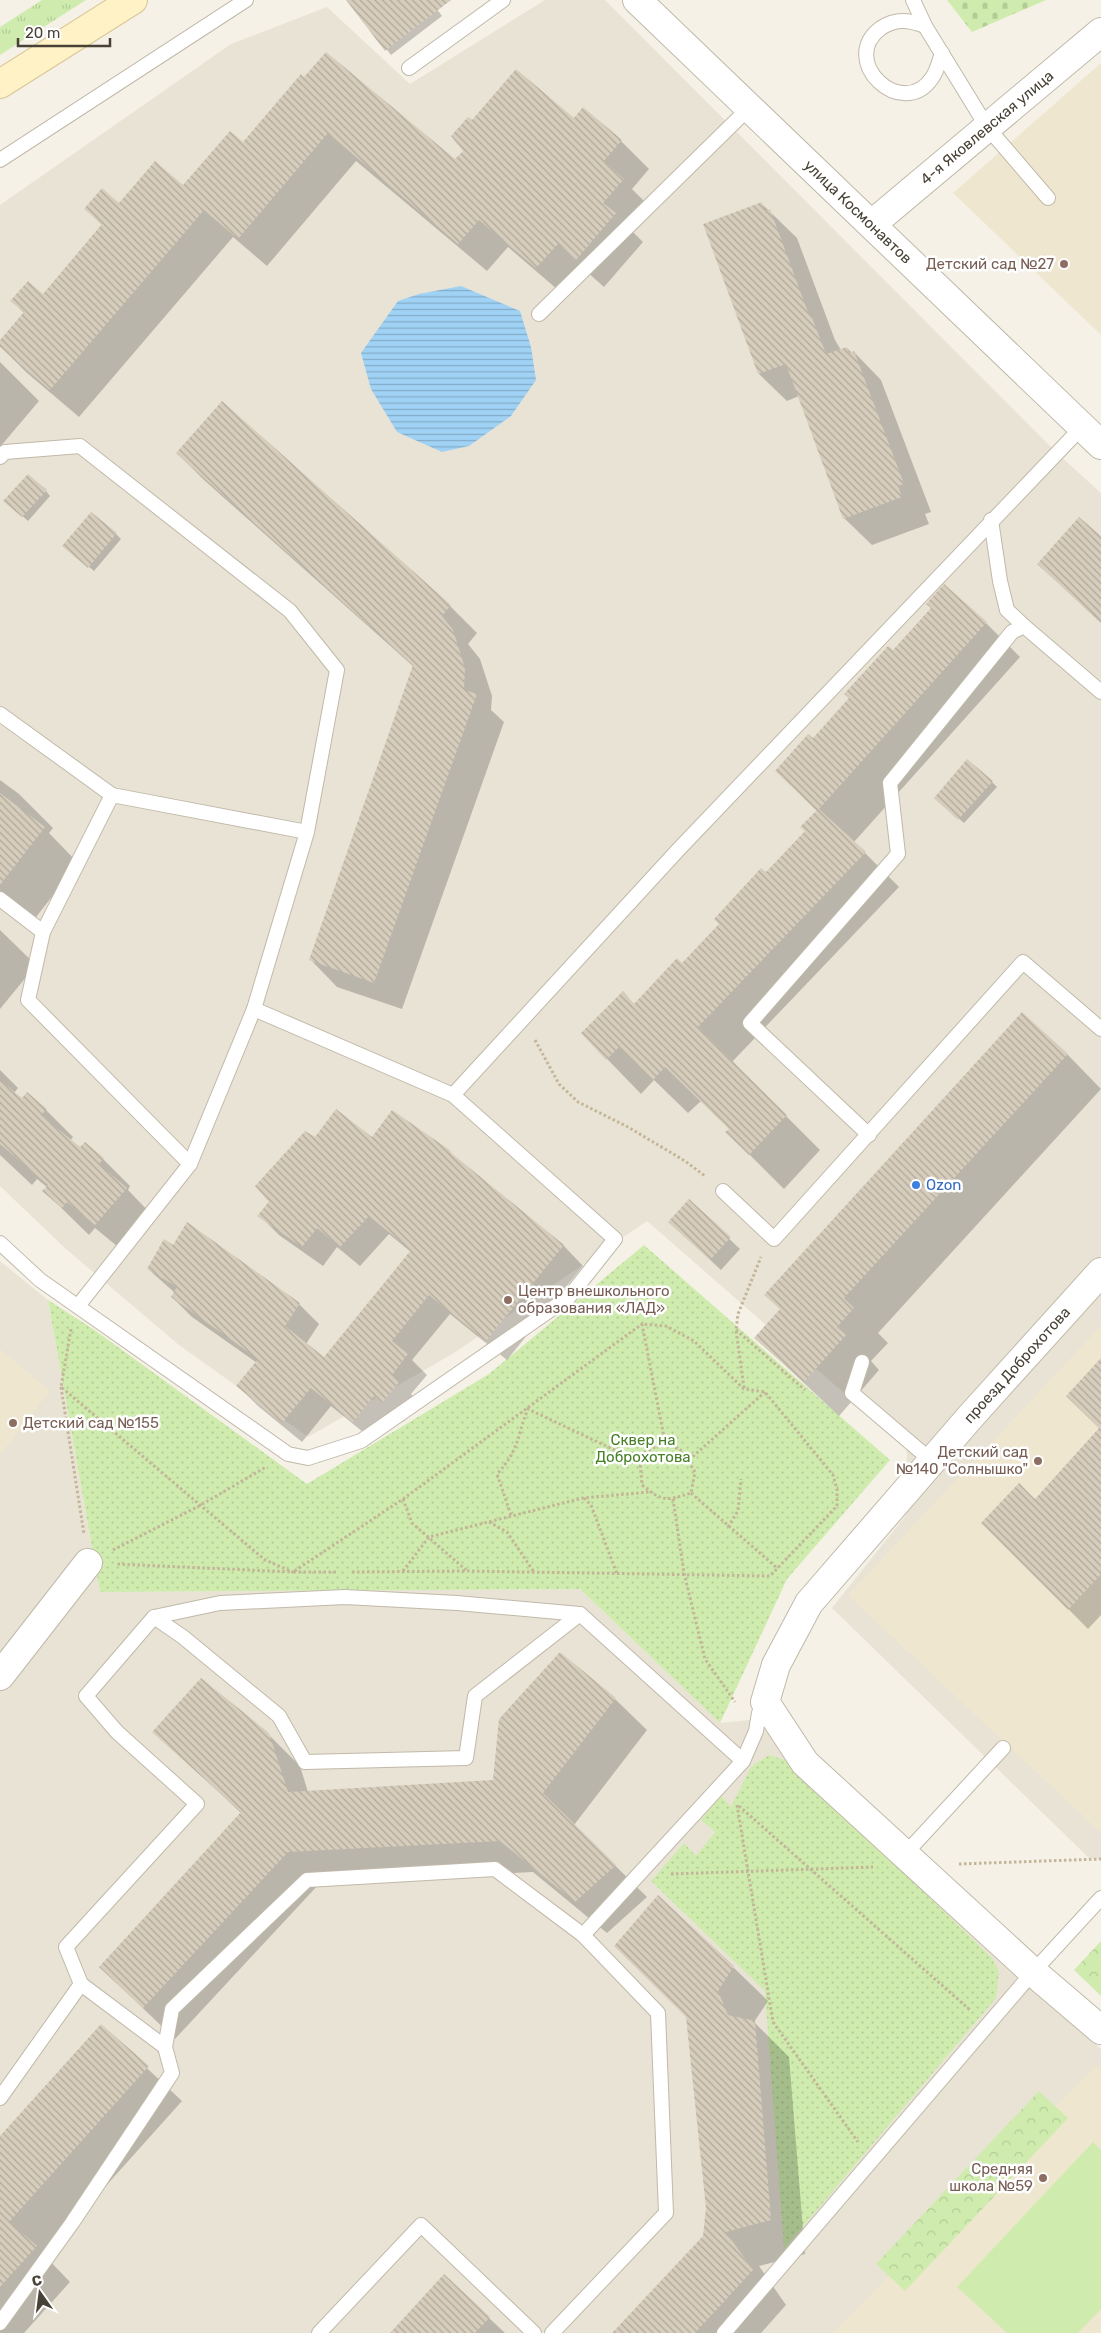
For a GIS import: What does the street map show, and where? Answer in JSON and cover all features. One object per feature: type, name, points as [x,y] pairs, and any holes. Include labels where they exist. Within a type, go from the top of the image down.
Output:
[{"type":"main road","points":[[0,84],[133,0]]},
{"type":"street","name":"улица Космонавтов","points":[[639,1],[1091,436]]},
{"type":"street","name":"4-я Яковлевская улица","points":[[872,224],[1101,32]]},
{"type":"street","name":"проезд Доброхотова","points":[[765,1702],[776,1665],[809,1603],[1101,1272]]},
{"type":"street","points":[[0,1676],[88,1563]]},
{"type":"street","points":[[765,1702],[806,1763],[1033,1972],[1101,2030]]},
{"type":"lane","points":[[0,160],[246,0]]},
{"type":"lane","points":[[409,68],[503,0]]},
{"type":"lane","points":[[913,0],[925,26],[987,127],[1048,198]]},
{"type":"lane","points":[[925,26],[911,21],[899,20],[878,30],[871,39],[867,50],[870,72],[877,82],[887,89],[899,93],[911,92],[922,88],[932,80],[942,53]]},
{"type":"lane","points":[[539,314],[749,108]]},
{"type":"lane","points":[[453,1095],[525,1019],[684,843],[992,520],[1091,436]]},
{"type":"lane","points":[[0,457],[5,452],[80,446],[290,611],[337,670],[307,832],[254,1009],[190,1164],[77,1305]]},
{"type":"lane","points":[[992,520],[1000,581],[1007,610],[1101,692]]},
{"type":"lane","points":[[869,1135],[750,1023],[898,854],[890,783],[1012,632],[1024,626]]},
{"type":"lane","points":[[0,714],[112,795],[307,832]]},
{"type":"lane","points":[[112,795],[43,932],[28,1000],[190,1164]]},
{"type":"lane","points":[[0,899],[43,932]]},
{"type":"lane","points":[[0,912],[43,932]]},
{"type":"lane","points":[[723,1191],[774,1239],[1023,962],[1101,1029]]},
{"type":"lane","points":[[0,1243],[40,1280],[288,1454],[308,1458],[361,1441],[569,1298],[615,1239],[453,1095],[254,1009]]},
{"type":"lane","points":[[862,1362],[852,1393],[933,1462]]},
{"type":"lane","points":[[165,2047],[81,1984],[66,1947],[197,1804],[116,1732],[86,1696],[154,1617],[220,1603],[345,1597],[457,1603],[580,1614],[743,1761]]},
{"type":"lane","points":[[154,1617],[183,1637],[279,1716],[305,1762],[466,1758],[475,1696],[580,1614]]},
{"type":"lane","points":[[583,1935],[743,1761],[756,1731],[759,1713],[765,1702]]},
{"type":"lane","points":[[911,1859],[1003,1748]]},
{"type":"lane","points":[[0,2323],[72,2223],[172,2073],[165,2047],[172,2009],[307,1880],[495,1869],[583,1935],[658,2012],[666,2213],[552,2333]]},
{"type":"lane","points":[[724,2333],[1033,1972],[1101,1898]]},
{"type":"lane","points":[[0,2098],[81,1984]]},
{"type":"lane","points":[[319,2333],[421,2225],[534,2333]]},
{"type":"path","points":[[525,1019],[559,1084],[578,1102],[628,1127],[685,1161],[723,1191]]},
{"type":"path","points":[[744,1389],[736,1330],[738,1314],[770,1236]]},
{"type":"path","points":[[77,1305],[61,1387],[88,1563]]},
{"type":"path","points":[[88,1563],[292,1572],[466,1570],[770,1576],[838,1506],[837,1489],[833,1475],[765,1392],[744,1389],[694,1341],[666,1326],[642,1324],[403,1499],[292,1572]]},
{"type":"path","points":[[642,1324],[665,1442]]},
{"type":"path","points":[[736,1330],[805,1390]]},
{"type":"path","points":[[61,1387],[199,1506],[265,1560],[292,1572]]},
{"type":"path","points":[[689,1460],[765,1392]]},
{"type":"path","points":[[528,1409],[640,1462]]},
{"type":"path","points":[[511,1515],[496,1474],[509,1460],[519,1441],[522,1424],[528,1409]]},
{"type":"path","points":[[665,1442],[682,1451],[689,1460],[695,1472],[691,1493]]},
{"type":"path","points":[[665,1442],[645,1452],[640,1462],[642,1486],[668,1500],[691,1493]]},
{"type":"path","points":[[88,1563],[199,1506],[288,1454]]},
{"type":"path","points":[[728,1527],[738,1511],[741,1480]]},
{"type":"path","points":[[402,1572],[429,1538],[511,1515],[583,1498],[650,1492]]},
{"type":"path","points":[[691,1493],[728,1527],[778,1568]]},
{"type":"path","points":[[583,1498],[591,1505],[617,1574]]},
{"type":"path","points":[[403,1499],[412,1523],[466,1570]]},
{"type":"path","points":[[672,1499],[684,1573],[705,1659],[756,1731]]},
{"type":"path","points":[[489,1522],[507,1532],[534,1572]]},
{"type":"path","points":[[718,1788],[987,2026]]},
{"type":"path","points":[[737,1805],[773,2022],[871,2161]]},
{"type":"path","points":[[638,1875],[810,1869],[911,1859],[1101,1859]]},
{"type":"shaded area","points":[[545,0],[605,0],[1057,453],[1101,493],[1101,1859],[1089,1858],[832,1608],[906,1515],[907,1448],[647,1221],[454,1353],[308,1437],[179,1345],[66,1249],[0,1186],[0,205],[231,44],[327,7],[410,84]]},
{"type":"shaded area","name":"Детский сад №27","points":[[1101,63],[1101,335],[953,193]]},
{"type":"shaded area","points":[[0,1261],[48,1300],[100,1592],[580,1589],[720,1723],[768,1718],[1045,2002],[1101,2049],[1101,2333],[0,2333]]},
{"type":"shaded area","name":"Детский сад №140 \"Солнышко\"","points":[[1101,1326],[1101,1833],[848,1595]]},
{"type":"shaded area","name":"Детский сад №155","points":[[0,1349],[50,1391],[0,1455]]},
{"type":"shaded area","name":"Средняя школа №59","points":[[1096,2065],[1101,2069],[1101,2333],[833,2333]]},
{"type":"green space","points":[[42,0],[86,0],[0,55],[0,27]]},
{"type":"green space","points":[[947,0],[1046,0],[972,32]]},
{"type":"green space","name":"Сквер на Доброхотова","points":[[644,1245],[890,1460],[787,1579],[720,1723],[580,1589],[100,1592],[48,1300],[93,1329],[307,1484],[489,1374]]},
{"type":"green space","points":[[769,1755],[788,1761],[992,1958],[999,1972],[996,1998],[784,2249],[765,1991],[651,1881],[684,1843],[696,1856],[715,1832],[701,1820],[721,1796],[731,1807],[751,1767]]},
{"type":"green space","points":[[1101,1941],[1101,1996],[1074,1970]]},
{"type":"green space","points":[[1039,2091],[1068,2118],[905,2291],[876,2264]]},
{"type":"green space","points":[[1093,2142],[1101,2150],[1101,2309],[1078,2333],[1007,2333],[957,2287]]},
{"type":"water","points":[[461,286],[520,311],[531,347],[536,380],[511,416],[469,446],[442,452],[397,432],[371,389],[361,353],[398,301],[419,294]]},
{"type":"building","points":[[346,0],[451,0],[385,51]]},
{"type":"building","points":[[326,52],[455,159],[463,151],[451,136],[468,117],[472,120],[516,69],[574,118],[583,107],[622,140],[604,161],[624,179],[603,203],[616,213],[576,260],[558,244],[536,268],[479,220],[458,244],[328,133],[238,239],[204,210],[50,390],[0,347],[0,340],[24,312],[10,301],[28,281],[43,294],[102,224],[84,209],[102,188],[119,203],[155,161],[183,185],[230,131],[243,142],[301,74],[304,77]]},
{"type":"building","points":[[762,202],[765,211],[770,209],[809,315],[811,315],[826,354],[847,347],[849,353],[854,351],[904,484],[898,486],[902,497],[843,519],[786,364],[758,374],[703,224]]},
{"type":"building","points":[[222,401],[451,605],[442,616],[453,630],[465,668],[464,690],[477,694],[374,983],[309,960],[413,665],[176,453]]},
{"type":"building","points":[[28,474],[47,490],[22,517],[3,501]]},
{"type":"building","points":[[91,512],[117,533],[88,568],[62,546]]},
{"type":"building","points":[[1079,517],[1101,536],[1101,622],[1037,564]]},
{"type":"building","points":[[944,584],[987,622],[819,809],[866,852],[698,1027],[787,1115],[749,1155],[725,1132],[729,1129],[665,1067],[653,1080],[619,1047],[606,1060],[581,1033],[623,991],[634,1004],[677,958],[682,963],[719,924],[714,919],[761,868],[766,872],[805,831],[800,827],[817,810],[775,771],[808,734],[813,738],[849,698],[844,694],[888,646],[893,650],[931,608],[926,604]]},
{"type":"building","points":[[967,759],[993,781],[958,820],[934,798]]},
{"type":"building","points":[[0,793],[45,827],[0,885]]},
{"type":"building","points":[[1022,1012],[1068,1054],[844,1298],[854,1308],[837,1327],[846,1335],[804,1382],[754,1338],[780,1309],[764,1295]]},
{"type":"building","points":[[0,1080],[22,1098],[27,1092],[47,1109],[41,1115],[80,1147],[85,1142],[104,1158],[99,1164],[127,1188],[95,1225],[67,1202],[62,1208],[42,1191],[48,1185],[0,1144]]},
{"type":"building","points":[[336,1109],[372,1137],[392,1110],[451,1151],[564,1245],[486,1341],[429,1295],[392,1341],[408,1354],[392,1375],[400,1381],[382,1403],[374,1396],[353,1422],[311,1388],[282,1423],[236,1386],[258,1359],[171,1297],[177,1287],[147,1269],[164,1239],[173,1245],[187,1222],[300,1303],[285,1326],[324,1357],[411,1250],[369,1216],[340,1247],[317,1228],[302,1247],[257,1216],[269,1202],[255,1186],[305,1131],[315,1137]]},
{"type":"building","points":[[689,1199],[731,1237],[710,1260],[668,1222]]},
{"type":"building","points":[[1101,1358],[1101,1574],[1068,1610],[981,1523],[1019,1483],[1035,1499],[1099,1428],[1066,1396]]},
{"type":"building","points":[[560,1652],[616,1698],[543,1793],[616,1865],[575,1902],[500,1841],[288,1852],[143,2008],[99,1967],[241,1812],[152,1732],[201,1678],[269,1733],[288,1792],[493,1780],[499,1719]]},
{"type":"building","points":[[658,1895],[734,1966],[718,1991],[728,2015],[755,2021],[771,2220],[726,2232],[753,2270],[695,2333],[612,2333],[703,2236],[706,2208],[686,2017],[614,1946]]},
{"type":"building","points":[[101,2024],[149,2066],[9,2222],[37,2246],[0,2287],[0,2136]]},
{"type":"building","points":[[444,2274],[490,2317],[475,2333],[390,2333]]},
{"type":"place","name":"Детский сад №27","points":[[1064,264]]},
{"type":"place","name":"Ozon","points":[[916,1185]]},
{"type":"place","name":"Центр внешкольного образования «ЛАД»","points":[[508,1300]]},
{"type":"place","name":"Детский сад №155","points":[[13,1423]]},
{"type":"place","name":"Детский сад №140 \"Солнышко\"","points":[[1038,1461]]},
{"type":"place","name":"Средняя школа №59","points":[[1043,2178]]}]
